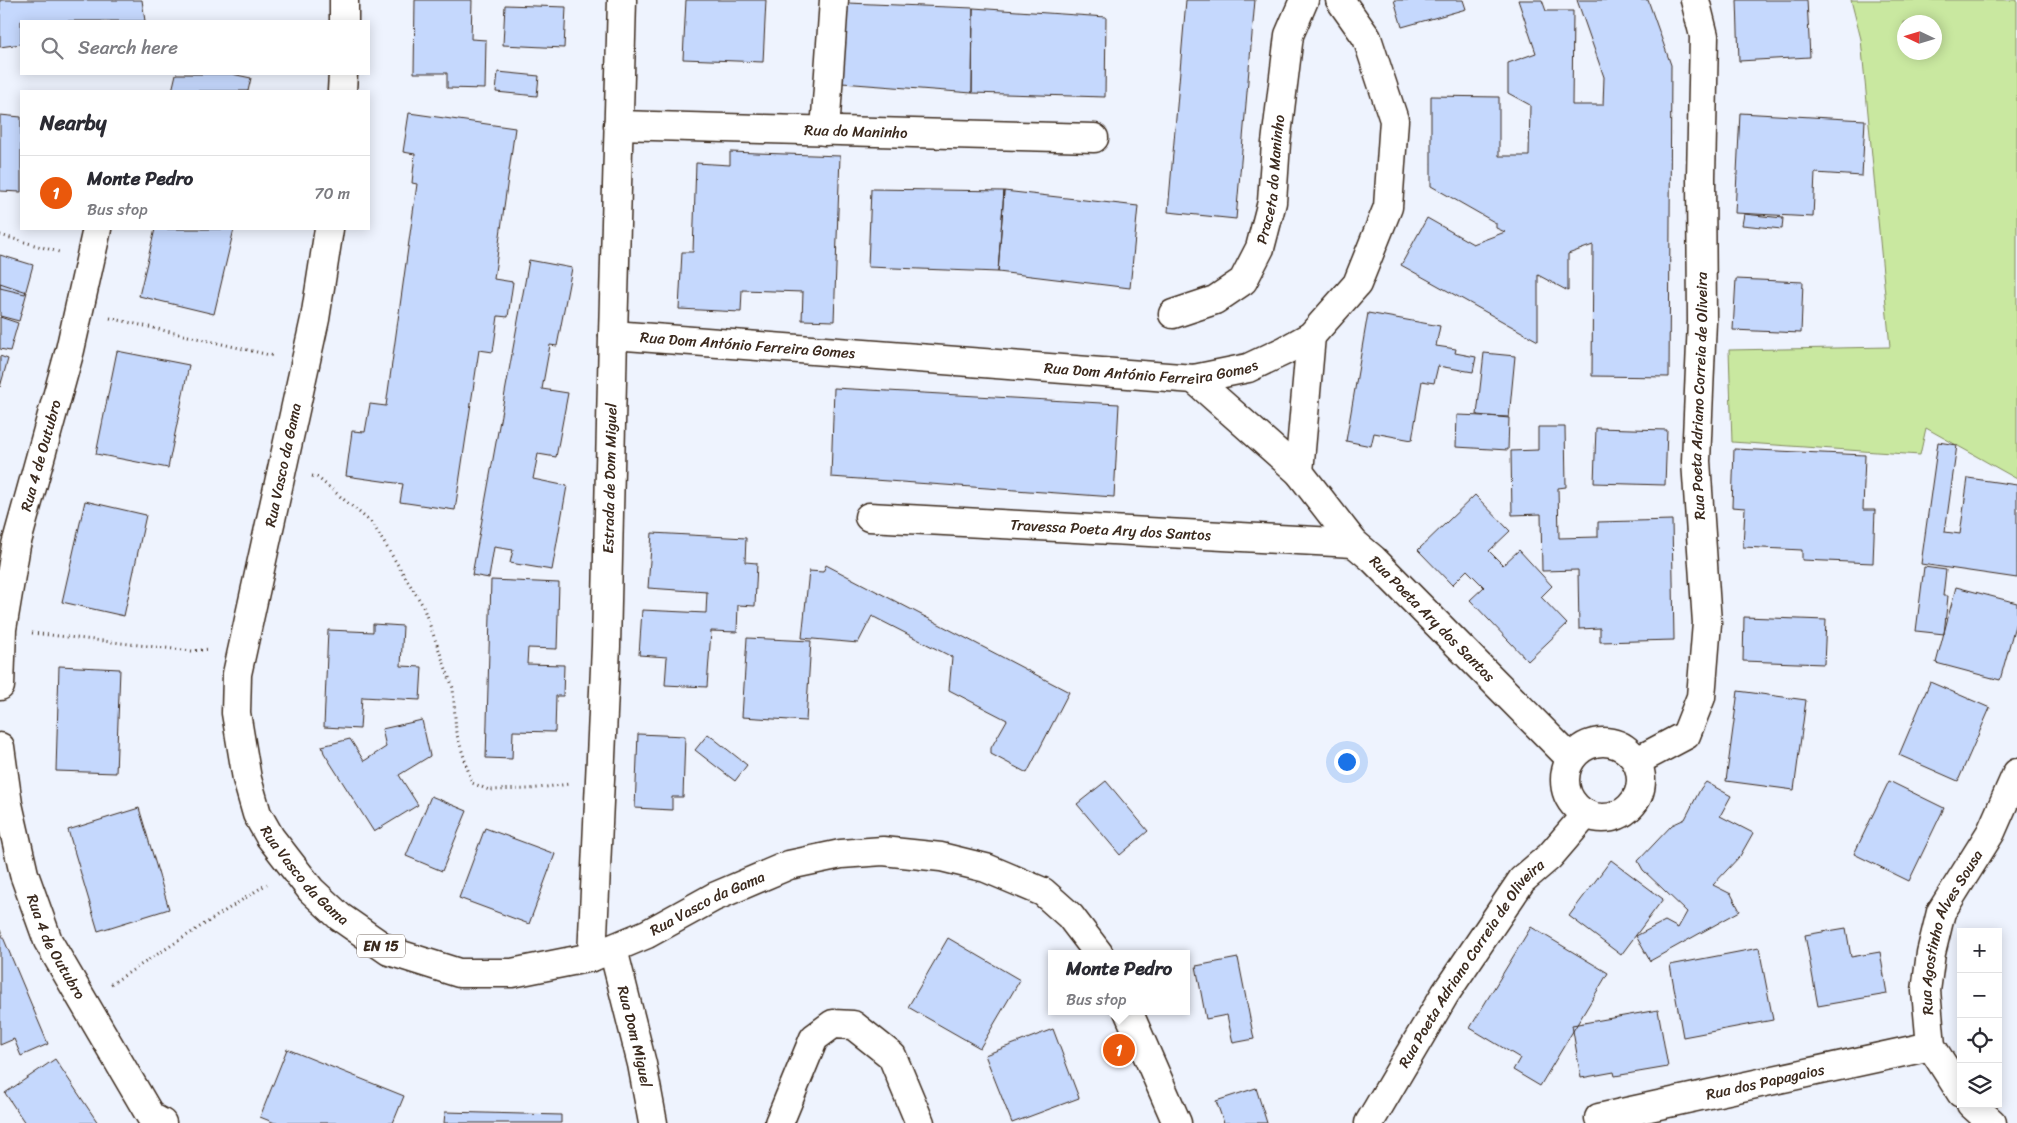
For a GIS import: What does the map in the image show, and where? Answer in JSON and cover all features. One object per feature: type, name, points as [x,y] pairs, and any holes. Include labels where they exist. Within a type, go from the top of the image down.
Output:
[{"type":"street","points":[[344,0],[344,20]]},
{"type":"street","name":"Estrada de Dom Miguel","points":[[603,953],[600,781],[606,646],[622,0]]},
{"type":"street","points":[[825,131],[834,0]]},
{"type":"street","name":"Praceta do Maninho","points":[[1172,314],[1215,300],[1242,281],[1260,248],[1272,202],[1276,143],[1289,35],[1304,0]]},
{"type":"street","name":"Rua Dom António Ferreira Gomes","points":[[613,336],[1194,379],[1248,368],[1284,352],[1311,336],[1357,284],[1388,207],[1394,120],[1367,38],[1340,0]]},
{"type":"street","name":"Rua Poeta Adriano Correia de Oliveira","points":[[1637,761],[1686,735],[1701,697],[1705,650],[1707,622],[1696,462],[1702,321],[1701,177],[1704,36],[1694,0]]},
{"type":"street","points":[[342,90],[343,75]]},
{"type":"street","name":"Rua do Maninho","points":[[618,124],[1094,138]]},
{"type":"street","name":"Rua 4 de Outubro","points":[[0,686],[2,629],[16,545],[70,350],[97,230]]},
{"type":"street","name":"Rua Vasco da Gama","points":[[329,230],[315,319],[237,674],[236,713],[247,779],[257,814],[270,837],[310,890],[340,917],[389,951],[459,972],[512,973],[603,953],[647,934],[714,897],[789,865],[841,854],[883,851],[941,857],[986,868],[1036,888],[1070,916],[1096,950]]},
{"type":"street","points":[[1299,472],[1311,336]]},
{"type":"street","name":"Rua Poeta Ary dos Santos","points":[[1194,379],[1299,472],[1354,543],[1373,559],[1571,760]]},
{"type":"street","name":"Travessa Poeta Ary dos Santos","points":[[869,517],[1354,543]]},
{"type":"street","points":[[1604,742],[1617,744],[1628,751],[1637,761],[1641,772],[1641,785],[1638,796],[1630,807],[1621,814],[1609,818],[1597,818],[1586,814],[1575,806],[1569,795],[1566,777],[1571,760],[1580,750],[1592,744],[1604,742]]},
{"type":"street","name":"Rua 4 de Outubro","points":[[0,747],[8,804],[24,874],[48,941],[156,1121]]},
{"type":"street","name":"Rua Agostinho Alves Sousa","points":[[1957,1087],[1931,1046],[1926,991],[1931,953],[1941,912],[1991,832],[2017,773]]},
{"type":"street","name":"Rua Poeta Adriano Correia de Oliveira","points":[[1369,1123],[1445,994],[1522,880],[1550,856],[1586,814]]},
{"type":"street","name":"Rua Dom Miguel","points":[[603,953],[642,1064],[653,1123]]},
{"type":"street","points":[[1130,1015],[1177,1123]]},
{"type":"street","points":[[779,1123],[814,1038],[833,1024],[853,1025],[892,1056],[920,1123]]},
{"type":"street","name":"Rua dos Papagaios","points":[[1599,1118],[1931,1046]]},
{"type":"street","points":[[1975,1108],[1992,1123]]},
{"type":"path","points":[[0,234],[91,261]]},
{"type":"path","points":[[136,324],[256,352]]},
{"type":"path","points":[[282,467],[317,477],[372,523],[399,564],[422,604],[453,688],[456,732],[472,783],[489,790],[600,781]]},
{"type":"path","points":[[39,634],[186,650]]},
{"type":"path","points":[[83,1002],[293,868]]},
{"type":"green space","points":[[1851,0],[2017,0],[2017,479],[1926,428],[1920,455],[1732,442],[1729,350],[1890,347],[1861,39]]},
{"type":"building","points":[[0,0],[142,0],[145,20],[20,20],[20,44],[0,47]]},
{"type":"building","points":[[415,0],[472,0],[471,39],[486,40],[485,89],[447,88],[447,73],[414,73]]},
{"type":"building","points":[[686,0],[766,0],[763,62],[683,59]]},
{"type":"building","points":[[1186,0],[1255,0],[1236,219],[1168,212]]},
{"type":"building","points":[[1394,0],[1463,0],[1466,9],[1402,27]]},
{"type":"building","points":[[1518,0],[1542,0],[1546,11],[1573,11],[1572,105],[1603,105],[1604,77],[1577,0],[1648,0],[1671,65],[1669,377],[1592,376],[1593,245],[1568,254],[1568,291],[1538,275],[1538,341],[1401,265],[1427,218],[1473,244],[1505,232],[1496,228],[1496,223],[1431,186],[1431,96],[1499,97],[1499,156],[1529,156],[1530,105],[1508,93],[1508,63],[1536,53]]},
{"type":"building","points":[[1737,0],[1807,0],[1810,57],[1739,61]]},
{"type":"building","points":[[847,3],[973,8],[972,93],[842,83]]},
{"type":"building","points":[[505,5],[566,7],[564,48],[503,45]]},
{"type":"building","points":[[973,8],[1106,17],[1105,97],[972,93]]},
{"type":"building","points":[[498,72],[539,76],[537,96],[496,92]]},
{"type":"building","points":[[176,75],[237,75],[251,78],[248,90],[172,90]]},
{"type":"building","points":[[409,113],[515,128],[494,279],[513,282],[508,317],[498,316],[493,352],[479,350],[455,510],[400,502],[403,484],[346,476],[352,431],[365,432],[370,404],[386,406],[417,184],[412,183],[415,154],[403,152]]},
{"type":"building","points":[[1740,113],[1865,120],[1862,176],[1815,173],[1813,217],[1735,213]]},
{"type":"building","points":[[0,115],[20,117],[20,192],[0,191]]},
{"type":"building","points":[[730,152],[840,156],[834,321],[802,320],[803,292],[742,290],[741,312],[679,309],[682,252],[693,252],[696,163],[730,165]]},
{"type":"building","points":[[871,189],[1004,191],[998,272],[868,267]]},
{"type":"building","points":[[1004,191],[1138,206],[1130,288],[998,272]]},
{"type":"building","points":[[1744,214],[1783,218],[1782,229],[1742,225]]},
{"type":"building","points":[[155,230],[234,230],[214,314],[139,296]]},
{"type":"building","points":[[0,255],[33,265],[25,294],[0,288]]},
{"type":"building","points":[[529,260],[572,268],[557,346],[550,345],[542,389],[568,393],[556,457],[538,454],[533,479],[567,486],[552,570],[510,563],[513,550],[494,547],[489,578],[472,575]]},
{"type":"building","points":[[1736,279],[1803,282],[1801,333],[1733,330]]},
{"type":"building","points":[[0,283],[27,292],[19,321],[0,316]]},
{"type":"building","points":[[1368,313],[1440,326],[1436,346],[1456,349],[1455,353],[1476,357],[1473,372],[1438,366],[1434,383],[1422,381],[1412,440],[1374,433],[1371,446],[1346,441]]},
{"type":"building","points":[[0,317],[18,323],[10,351],[0,349]]},
{"type":"building","points":[[117,351],[189,365],[168,468],[96,454]]},
{"type":"building","points":[[1484,353],[1515,356],[1509,418],[1477,415]]},
{"type":"building","points":[[0,356],[8,359],[0,387]]},
{"type":"building","points":[[834,388],[1119,404],[1114,497],[831,477]]},
{"type":"building","points":[[1457,415],[1509,417],[1508,450],[1456,447]]},
{"type":"building","points":[[1538,427],[1565,427],[1566,487],[1558,488],[1559,538],[1598,537],[1598,522],[1672,520],[1674,640],[1600,642],[1600,628],[1579,629],[1578,570],[1542,571],[1541,514],[1512,515],[1511,451],[1538,450]]},
{"type":"building","points":[[1596,428],[1667,430],[1665,485],[1594,483]]},
{"type":"building","points":[[1938,442],[1957,445],[1945,532],[1960,534],[1968,478],[2017,485],[2017,578],[1921,564]]},
{"type":"building","points":[[1734,449],[1865,455],[1863,510],[1875,510],[1873,563],[1802,560],[1802,550],[1743,547],[1745,508],[1732,507]]},
{"type":"building","points":[[1475,495],[1510,531],[1489,551],[1503,565],[1519,550],[1552,586],[1541,597],[1567,624],[1528,661],[1470,600],[1484,587],[1467,570],[1452,585],[1418,550]]},
{"type":"building","points":[[85,501],[146,515],[124,616],[62,602]]},
{"type":"building","points":[[652,533],[746,538],[745,562],[757,563],[755,606],[738,605],[737,632],[711,631],[707,687],[665,685],[667,657],[639,655],[642,610],[706,613],[707,592],[648,588]]},
{"type":"building","points":[[826,565],[1069,692],[1027,773],[991,754],[991,748],[1007,720],[949,690],[952,657],[872,616],[858,643],[802,638],[809,571],[823,572]]},
{"type":"building","points":[[1924,567],[1946,570],[1943,596],[1948,596],[1944,634],[1916,631]]},
{"type":"building","points":[[491,580],[559,583],[557,649],[528,648],[527,664],[564,665],[563,696],[556,696],[555,732],[513,731],[512,759],[486,758]]},
{"type":"building","points":[[1956,587],[2017,603],[2017,618],[2000,680],[1936,663]]},
{"type":"building","points":[[1744,617],[1826,620],[1824,664],[1743,661]]},
{"type":"building","points":[[373,624],[403,626],[401,666],[422,667],[420,700],[362,697],[360,729],[324,727],[328,630],[373,632]]},
{"type":"building","points":[[747,638],[811,641],[806,721],[742,717]]},
{"type":"building","points":[[59,666],[120,669],[116,773],[56,771]]},
{"type":"building","points":[[1930,682],[1990,708],[1958,781],[1899,755]]},
{"type":"building","points":[[1738,691],[1806,700],[1794,790],[1726,781]]},
{"type":"building","points":[[422,720],[430,756],[399,775],[418,805],[374,832],[324,753],[322,746],[350,739],[364,761],[386,747],[382,729]]},
{"type":"building","points":[[638,734],[685,736],[683,797],[672,797],[672,810],[635,808]]},
{"type":"building","points":[[708,734],[747,765],[735,781],[695,750]]},
{"type":"building","points":[[1106,781],[1148,831],[1120,855],[1077,804]]},
{"type":"building","points":[[1889,781],[1944,808],[1909,881],[1854,854]]},
{"type":"building","points":[[1706,782],[1731,796],[1720,816],[1753,833],[1740,856],[1713,885],[1731,894],[1740,911],[1650,961],[1636,936],[1665,921],[1678,928],[1687,912],[1643,870],[1638,861],[1672,825],[1685,819]]},
{"type":"building","points":[[431,796],[467,811],[442,871],[406,856]]},
{"type":"building","points":[[139,808],[169,909],[98,931],[68,830]]},
{"type":"building","points":[[485,828],[555,854],[529,924],[459,898]]},
{"type":"building","points":[[1611,860],[1663,899],[1621,955],[1569,916]]},
{"type":"building","points":[[1531,927],[1608,973],[1540,1086],[1513,1070],[1520,1058],[1470,1028]]},
{"type":"building","points":[[1846,928],[1851,957],[1880,952],[1887,994],[1818,1006],[1805,935]]},
{"type":"building","points":[[0,930],[48,1044],[21,1056],[14,1039],[0,1045]]},
{"type":"building","points":[[948,938],[1020,980],[980,1048],[908,1007]]},
{"type":"building","points":[[1759,948],[1773,1020],[1683,1037],[1670,965]]},
{"type":"building","points":[[1238,958],[1254,1039],[1233,1043],[1227,1015],[1206,1019],[1196,966]]},
{"type":"building","points":[[1658,1010],[1668,1067],[1615,1076],[1614,1072],[1581,1078],[1572,1025]]},
{"type":"building","points":[[1053,1029],[1079,1098],[1012,1123],[985,1055]]},
{"type":"building","points":[[287,1049],[404,1096],[393,1123],[275,1123],[260,1117]]},
{"type":"building","points":[[55,1059],[98,1123],[25,1123],[5,1093]]},
{"type":"building","points":[[1256,1088],[1267,1123],[1224,1123],[1216,1101]]},
{"type":"building","points":[[445,1112],[561,1115],[561,1123],[444,1123]]},
{"type":"place","name":"Monte Pedro","points":[[1119,1050]]}]
